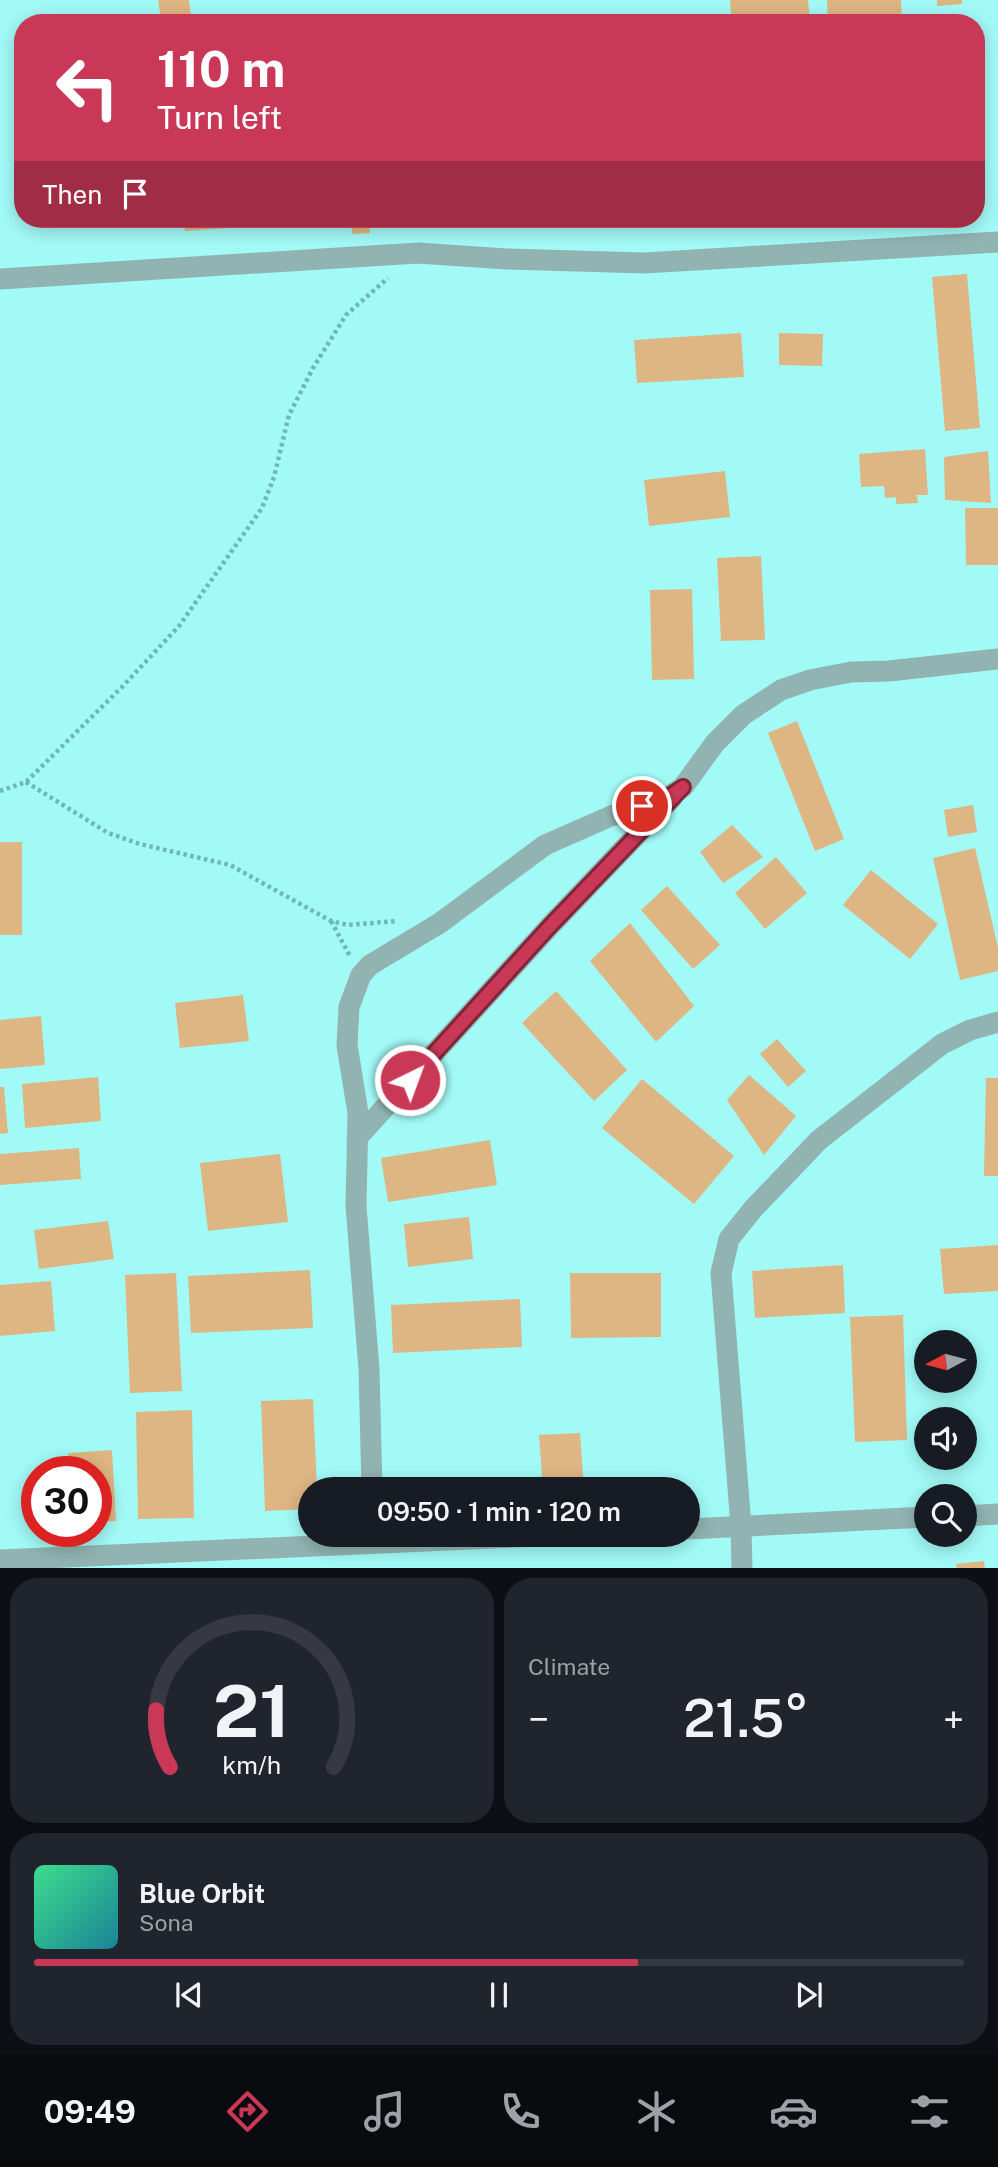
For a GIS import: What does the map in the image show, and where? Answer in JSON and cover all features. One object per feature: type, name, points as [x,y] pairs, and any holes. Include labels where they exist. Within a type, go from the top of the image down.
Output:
[{"type":"street","points":[[0,279],[418,253],[506,259],[644,263],[998,242]]},
{"type":"street","points":[[358,1138],[550,926],[683,787],[715,743],[743,715],[781,690],[810,680],[851,673],[998,659]]},
{"type":"street","points":[[372,1477],[369,1369],[356,1206],[358,1113],[347,1045],[349,1007],[361,975],[370,965],[440,923],[545,845],[611,816],[667,798],[683,787]]},
{"type":"street","points":[[742,1568],[741,1526],[720,1273],[730,1240],[753,1209],[819,1140],[942,1044],[970,1030],[998,1022]]},
{"type":"street","points":[[977,1515],[998,1514]]},
{"type":"street","points":[[700,1528],[914,1518]]},
{"type":"street","points":[[0,1560],[298,1543]]},
{"type":"path","points":[[0,791],[26,782],[179,626],[261,508],[274,477],[289,415],[313,368],[346,315],[418,253]]},
{"type":"path","points":[[26,782],[108,833],[140,844],[230,865],[331,921],[348,925],[405,921],[440,923]]},
{"type":"path","points":[[331,921],[361,975]]},
{"type":"building","points":[[158,0],[189,0],[191,14],[160,14]]},
{"type":"building","points":[[730,0],[808,0],[809,14],[731,14]]},
{"type":"building","points":[[827,0],[901,0],[902,14],[828,14]]},
{"type":"building","points":[[937,0],[962,0],[962,4],[937,6]]},
{"type":"building","points":[[185,228],[228,228],[185,231]]},
{"type":"building","points":[[352,228],[370,228],[370,233],[352,234]]},
{"type":"building","points":[[967,274],[980,428],[945,431],[932,277]]},
{"type":"building","points":[[741,333],[744,377],[637,383],[634,340]]},
{"type":"building","points":[[779,333],[823,334],[822,366],[779,365]]},
{"type":"building","points":[[925,449],[928,495],[917,495],[918,503],[896,504],[896,497],[885,498],[884,486],[861,487],[859,454]]},
{"type":"building","points":[[988,451],[991,503],[945,500],[944,457]]},
{"type":"building","points":[[725,471],[730,517],[649,526],[644,480]]},
{"type":"building","points":[[965,508],[998,508],[998,565],[966,565]]},
{"type":"building","points":[[761,556],[765,640],[721,641],[717,558]]},
{"type":"building","points":[[692,589],[694,679],[652,680],[650,590]]},
{"type":"building","points":[[797,721],[844,839],[815,851],[768,733]]},
{"type":"building","points":[[973,805],[977,832],[948,837],[944,810]]},
{"type":"building","points":[[732,825],[763,857],[723,883],[700,852]]},
{"type":"building","points":[[0,842],[22,842],[22,935],[0,935]]},
{"type":"building","points":[[975,848],[998,948],[998,971],[960,980],[933,858]]},
{"type":"building","points":[[776,857],[807,893],[765,929],[735,893]]},
{"type":"building","points":[[871,870],[938,924],[910,959],[843,905]]},
{"type":"building","points":[[667,886],[720,945],[693,969],[641,910]]},
{"type":"building","points":[[630,923],[694,1006],[656,1042],[590,961]]},
{"type":"building","points":[[556,991],[627,1070],[594,1101],[522,1023]]},
{"type":"building","points":[[243,995],[249,1041],[180,1048],[175,1003]]},
{"type":"building","points":[[41,1016],[45,1065],[0,1069],[0,1020]]},
{"type":"building","points":[[777,1039],[806,1071],[788,1087],[760,1054]]},
{"type":"building","points":[[749,1075],[796,1116],[764,1155],[727,1100]]},
{"type":"building","points":[[98,1077],[101,1121],[25,1128],[22,1084]]},
{"type":"building","points":[[986,1078],[998,1078],[998,1176],[984,1176]]},
{"type":"building","points":[[642,1079],[734,1156],[694,1204],[602,1128]]},
{"type":"building","points":[[0,1087],[4,1087],[8,1133],[0,1134]]},
{"type":"building","points":[[490,1140],[497,1185],[388,1202],[381,1158]]},
{"type":"building","points":[[79,1148],[81,1179],[0,1185],[0,1154]]},
{"type":"building","points":[[280,1154],[288,1222],[208,1231],[200,1163]]},
{"type":"building","points":[[469,1217],[473,1259],[408,1267],[404,1224]]},
{"type":"building","points":[[108,1221],[114,1259],[39,1269],[34,1230]]},
{"type":"building","points":[[998,1245],[998,1291],[944,1294],[940,1249]]},
{"type":"building","points":[[843,1265],[845,1313],[755,1318],[752,1271]]},
{"type":"building","points":[[310,1270],[313,1328],[191,1333],[188,1276]]},
{"type":"building","points":[[176,1273],[182,1391],[130,1393],[125,1275]]},
{"type":"building","points":[[570,1273],[661,1273],[661,1337],[571,1338]]},
{"type":"building","points":[[51,1281],[55,1331],[0,1336],[0,1285]]},
{"type":"building","points":[[520,1299],[522,1347],[393,1353],[391,1305]]},
{"type":"building","points":[[903,1315],[907,1440],[855,1442],[850,1317]]},
{"type":"building","points":[[313,1399],[316,1477],[298,1477],[298,1510],[265,1511],[261,1401]]},
{"type":"building","points":[[192,1410],[194,1518],[138,1519],[136,1412]]},
{"type":"building","points":[[580,1433],[583,1477],[542,1477],[539,1435]]},
{"type":"building","points":[[112,1450],[116,1521],[112,1521],[112,1456],[68,1456],[68,1453]]},
{"type":"building","points":[[984,1561],[985,1568],[957,1568],[956,1564]]},
{"type":"route","points":[[410,1080],[550,926],[683,787],[667,798],[642,806]]}]
